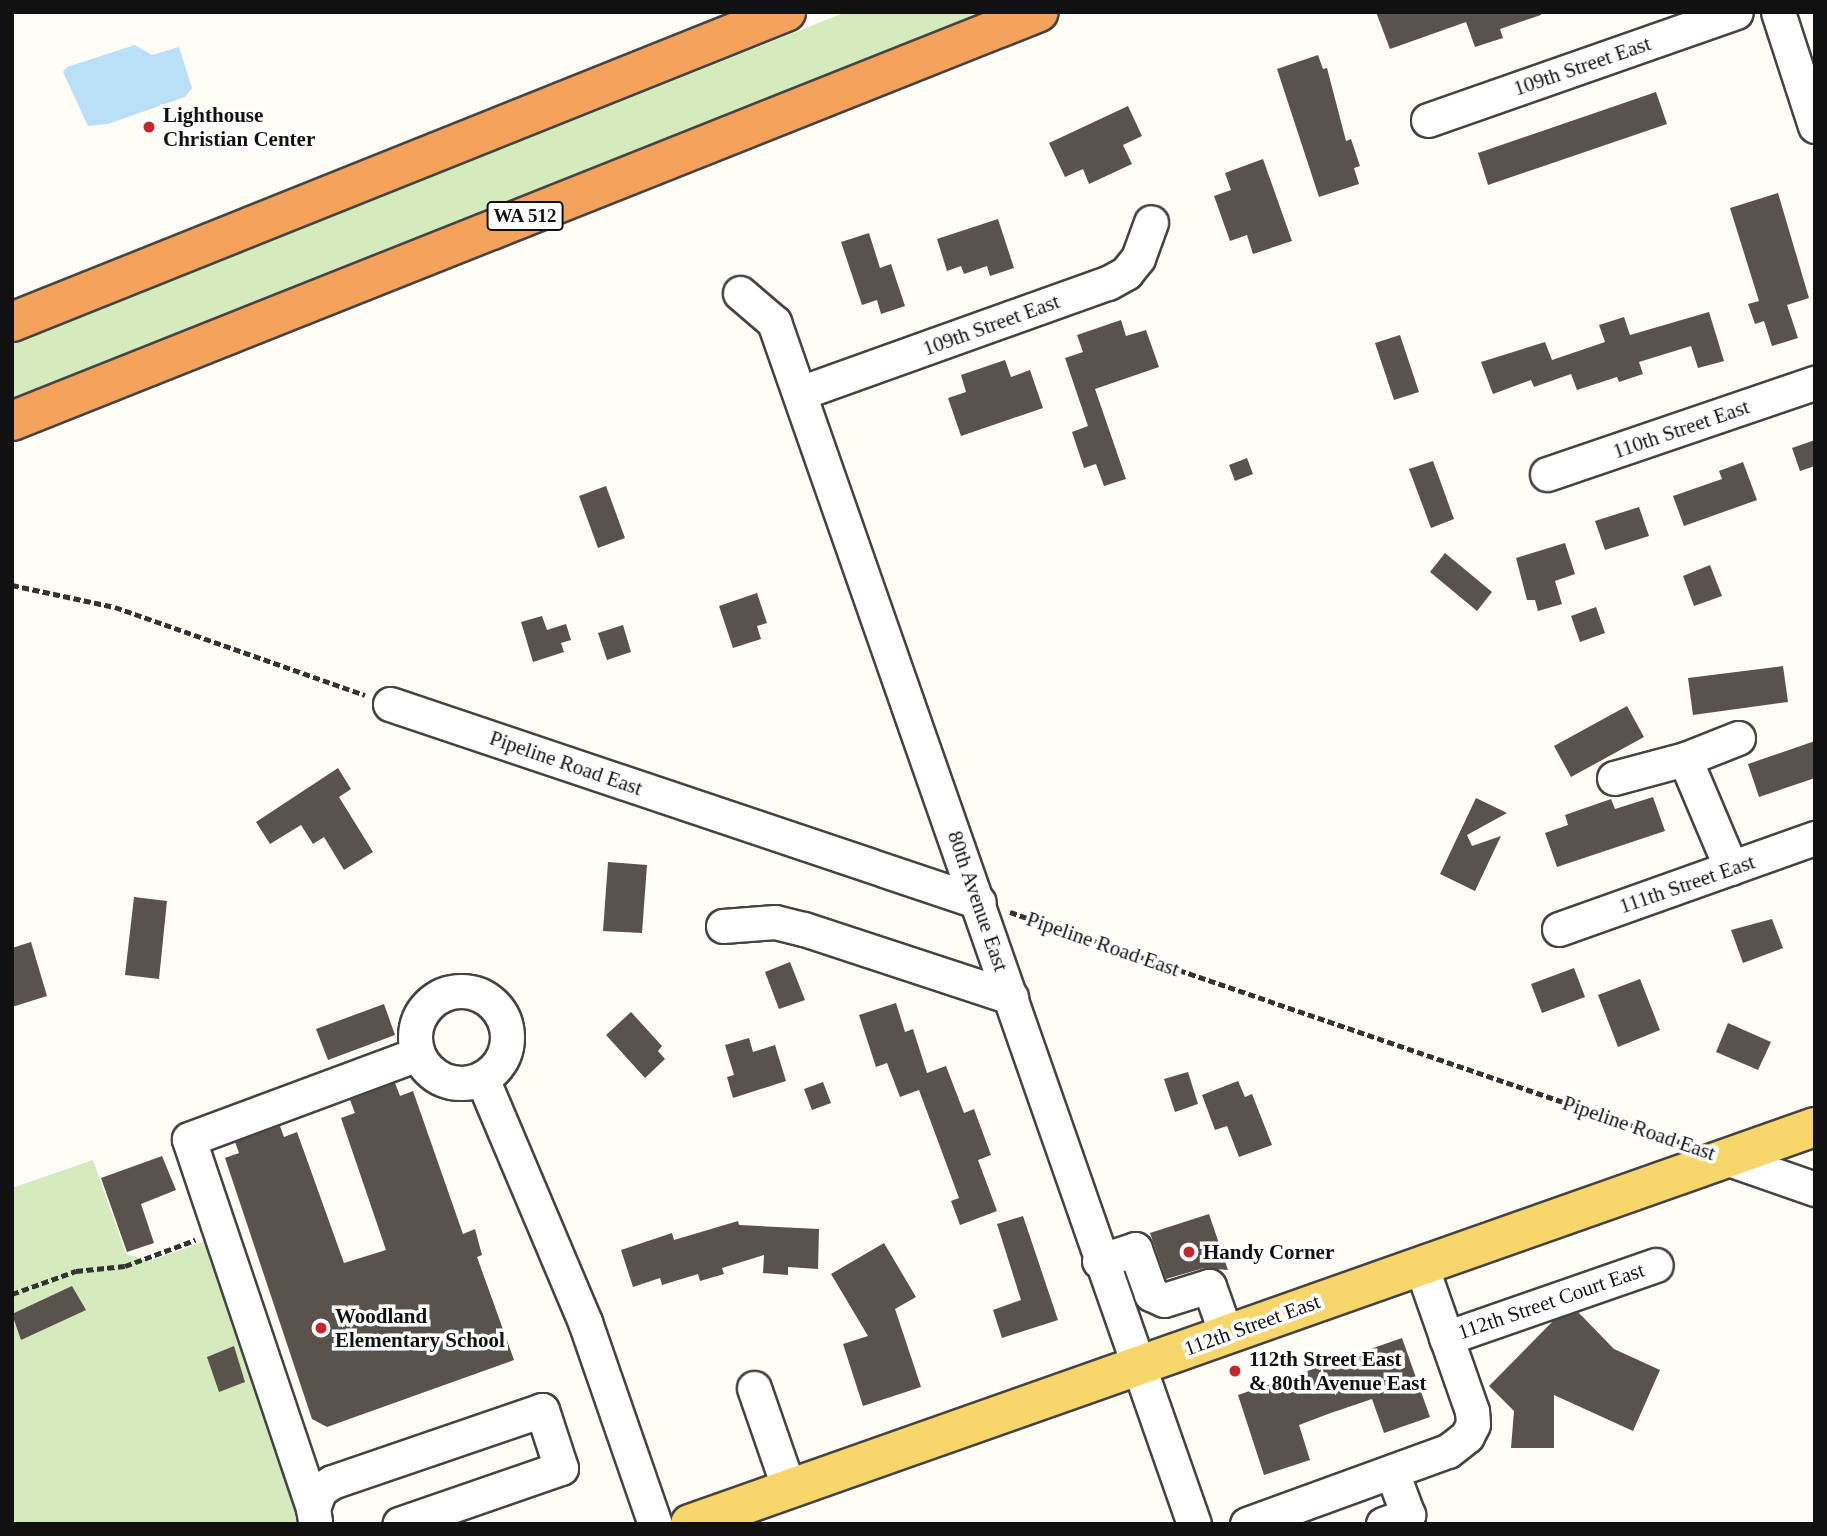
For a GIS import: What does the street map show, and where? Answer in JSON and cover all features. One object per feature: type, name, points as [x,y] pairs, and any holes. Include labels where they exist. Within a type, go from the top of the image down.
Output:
[{"type":"highway","points":[[12,322],[786,12]]},
{"type":"highway","name":"WA 512","points":[[12,421],[1039,12]]},
{"type":"main road","name":"112th Street East","points":[[690,1524],[1815,1127]]},
{"type":"street","name":"109th Street East","points":[[1428,120],[1736,12]]},
{"type":"street","points":[[1778,12],[1815,126]]},
{"type":"street","name":"109th Street East","points":[[800,393],[1108,283],[1126,273],[1138,258],[1151,222]]},
{"type":"street","name":"80th Avenue East","points":[[740,293],[774,322],[979,902],[1136,1366],[1194,1524]]},
{"type":"street","name":"110th Street East","points":[[1547,474],[1815,383]]},
{"type":"street","name":"Pipeline Road East","points":[[390,704],[979,902]]},
{"type":"street","points":[[1614,778],[1685,760],[1738,738]]},
{"type":"street","points":[[1685,760],[1731,868]]},
{"type":"street","name":"111th Street East","points":[[1559,929],[1815,838]]},
{"type":"street","points":[[723,926],[775,922],[804,929],[1011,996]]},
{"type":"street","points":[[447,993],[477,994],[500,1013],[507,1042],[494,1069],[482,1078],[452,1083],[438,1077],[418,1054],[416,1024],[434,1000],[447,993]]},
{"type":"street","points":[[399,1524],[561,1468],[542,1410],[320,1505],[189,1139],[418,1054]]},
{"type":"street","points":[[482,1078],[585,1322],[655,1524]]},
{"type":"street","name":"Pipeline Road East","points":[[1727,1158],[1815,1189]]},
{"type":"street","points":[[1100,1261],[1135,1249],[1151,1294],[1164,1300],[1209,1286],[1226,1334]]},
{"type":"street","name":"112th Street Court East","points":[[1247,1524],[1460,1445],[1473,1424],[1421,1265]]},
{"type":"street","name":"112th Street Court East","points":[[1447,1338],[1656,1265]]},
{"type":"street","points":[[754,1388],[789,1489]]},
{"type":"street","points":[[1383,1524],[1408,1515],[1392,1472]]},
{"type":"path","points":[[12,584],[115,607],[390,704]]},
{"type":"path","name":"Pipeline Road East","points":[[979,902],[1727,1158]]},
{"type":"path","points":[[12,1294],[76,1271],[125,1266],[220,1230]]},
{"type":"green space","points":[[846,12],[985,12],[12,400],[12,344]]},
{"type":"green space","points":[[93,1160],[126,1254],[149,1261],[206,1241],[295,1498],[296,1524],[12,1524],[12,1188]]},
{"type":"water","points":[[135,45],[152,55],[179,47],[192,88],[185,97],[108,124],[88,126],[63,72],[67,67]]},
{"type":"building","points":[[1376,12],[1540,12],[1541,15],[1500,29],[1503,38],[1475,47],[1466,22],[1390,49]]},
{"type":"building","points":[[1318,55],[1323,69],[1327,68],[1346,141],[1351,139],[1360,166],[1354,168],[1359,184],[1319,197],[1277,69]]},
{"type":"building","points":[[1656,92],[1667,124],[1488,185],[1478,153]]},
{"type":"building","points":[[1128,106],[1142,136],[1123,145],[1132,164],[1089,184],[1083,169],[1065,177],[1049,143]]},
{"type":"building","points":[[1263,159],[1292,241],[1253,254],[1247,235],[1230,241],[1214,196],[1231,190],[1225,173]]},
{"type":"building","points":[[1778,193],[1809,298],[1787,305],[1798,338],[1772,346],[1764,321],[1755,324],[1748,304],[1759,301],[1730,208]]},
{"type":"building","points":[[998,219],[1014,268],[990,276],[987,266],[964,274],[961,266],[947,271],[937,239]]},
{"type":"building","points":[[869,233],[880,268],[891,264],[905,306],[881,314],[877,300],[862,305],[841,242]]},
{"type":"building","points":[[1709,312],[1724,361],[1698,368],[1691,346],[1639,362],[1643,374],[1619,382],[1617,377],[1577,390],[1571,374],[1534,387],[1531,380],[1493,394],[1481,362],[1545,342],[1552,360],[1605,342],[1599,325],[1624,317],[1630,335]]},
{"type":"building","points":[[1121,320],[1126,336],[1146,330],[1159,367],[1095,389],[1126,479],[1104,486],[1096,464],[1084,468],[1072,432],[1088,426],[1065,358],[1083,352],[1077,335]]},
{"type":"building","points":[[1400,335],[1419,392],[1394,400],[1375,343]]},
{"type":"building","points":[[1005,360],[1011,377],[1030,370],[1043,408],[961,436],[948,398],[966,392],[961,375]]},
{"type":"building","points":[[1815,440],[1815,466],[1800,471],[1792,448]]},
{"type":"building","points":[[1247,458],[1253,474],[1235,481],[1229,465]]},
{"type":"building","points":[[1433,461],[1454,519],[1431,528],[1409,469]]},
{"type":"building","points":[[1743,462],[1757,500],[1684,526],[1673,496],[1722,479],[1719,471]]},
{"type":"building","points":[[606,486],[625,538],[598,548],[579,496]]},
{"type":"building","points":[[1639,507],[1649,536],[1605,550],[1595,521]]},
{"type":"building","points":[[1565,543],[1575,574],[1555,581],[1562,604],[1538,611],[1535,600],[1527,600],[1516,558]]},
{"type":"building","points":[[1445,553],[1492,592],[1477,611],[1430,572]]},
{"type":"building","points":[[1710,565],[1722,596],[1694,606],[1683,576]]},
{"type":"building","points":[[757,593],[767,623],[757,626],[761,639],[733,648],[719,606]]},
{"type":"building","points":[[1596,607],[1605,633],[1580,642],[1571,616]]},
{"type":"building","points":[[542,616],[547,630],[566,624],[571,640],[561,643],[564,652],[533,662],[521,622]]},
{"type":"building","points":[[623,625],[631,652],[607,660],[598,633]]},
{"type":"building","points":[[1783,666],[1788,702],[1693,715],[1688,678]]},
{"type":"building","points":[[1627,706],[1644,737],[1571,777],[1554,746]]},
{"type":"building","points":[[1815,741],[1815,778],[1759,797],[1748,764]]},
{"type":"building","points":[[338,768],[351,789],[339,797],[373,852],[344,870],[324,837],[313,844],[301,825],[270,844],[256,822]]},
{"type":"building","points":[[1653,797],[1665,831],[1557,867],[1545,833],[1568,825],[1565,815],[1611,799],[1615,809]]},
{"type":"building","points":[[1476,798],[1507,813],[1467,835],[1472,846],[1501,836],[1475,891],[1440,874]]},
{"type":"building","points":[[608,862],[647,865],[642,933],[603,931]]},
{"type":"building","points":[[134,897],[167,901],[159,979],[125,975]]},
{"type":"building","points":[[1772,919],[1783,948],[1743,963],[1731,930]]},
{"type":"building","points":[[31,942],[47,996],[12,1007],[12,948]]},
{"type":"building","points":[[790,962],[805,1000],[779,1009],[765,972]]},
{"type":"building","points":[[1574,968],[1585,997],[1542,1013],[1531,984]]},
{"type":"building","points":[[1640,979],[1660,1030],[1618,1047],[1598,995]]},
{"type":"building","points":[[896,1003],[905,1032],[913,1029],[927,1073],[946,1066],[964,1113],[974,1109],[991,1155],[978,1160],[997,1211],[960,1225],[951,1201],[959,1198],[919,1090],[900,1097],[887,1063],[876,1067],[859,1015]]},
{"type":"building","points":[[384,1004],[395,1035],[328,1060],[316,1029]]},
{"type":"building","points":[[631,1012],[662,1046],[658,1051],[665,1059],[645,1078],[606,1035]]},
{"type":"building","points":[[1728,1023],[1771,1042],[1758,1070],[1716,1052]]},
{"type":"building","points":[[749,1038],[753,1052],[775,1045],[786,1081],[733,1098],[727,1077],[734,1075],[725,1045]]},
{"type":"building","points":[[1188,1072],[1198,1104],[1175,1112],[1164,1079]]},
{"type":"building","points":[[1238,1081],[1245,1097],[1252,1094],[1272,1145],[1239,1157],[1227,1126],[1215,1130],[1202,1095]]},
{"type":"building","points":[[823,1082],[831,1103],[812,1110],[804,1089]]},
{"type":"building","points":[[395,1083],[400,1096],[413,1091],[463,1234],[475,1229],[482,1255],[477,1257],[514,1360],[327,1427],[312,1419],[225,1158],[239,1153],[235,1142],[280,1126],[284,1137],[297,1132],[344,1263],[386,1250],[341,1118],[355,1113],[350,1100]]},
{"type":"building","points":[[162,1156],[176,1190],[141,1204],[154,1243],[127,1252],[101,1178]]},
{"type":"building","name":"Handy Corner","points":[[1209,1214],[1228,1270],[1204,1268],[1166,1279],[1150,1233]]},
{"type":"building","points":[[1023,1216],[1058,1320],[1002,1338],[993,1310],[1021,1300],[997,1224]]},
{"type":"building","points":[[738,1221],[739,1225],[819,1229],[818,1269],[788,1267],[788,1275],[763,1273],[764,1255],[722,1268],[724,1274],[700,1281],[698,1274],[662,1285],[660,1278],[633,1287],[621,1250],[672,1233],[674,1240]]},
{"type":"building","points":[[884,1243],[916,1297],[895,1309],[921,1387],[863,1406],[843,1344],[868,1336],[831,1274]]},
{"type":"building","points":[[72,1286],[86,1310],[21,1340],[12,1314]]},
{"type":"building","points":[[1578,1312],[1614,1349],[1660,1370],[1633,1431],[1554,1395],[1554,1448],[1511,1448],[1514,1411],[1489,1386],[1553,1321]]},
{"type":"building","points":[[1402,1338],[1430,1417],[1384,1433],[1372,1399],[1328,1414],[1299,1425],[1310,1460],[1264,1475],[1238,1395]]},
{"type":"building","points":[[234,1346],[245,1382],[219,1392],[207,1357]]},
{"type":"place","name":"Lighthouse Christian Center","points":[[149,127]]},
{"type":"place","name":"Handy Corner","points":[[1189,1252]]},
{"type":"place","name":"Woodland Elementary School","points":[[321,1328]]},
{"type":"place","name":"112th Street East & 80th Avenue East","points":[[1235,1371]]}]
